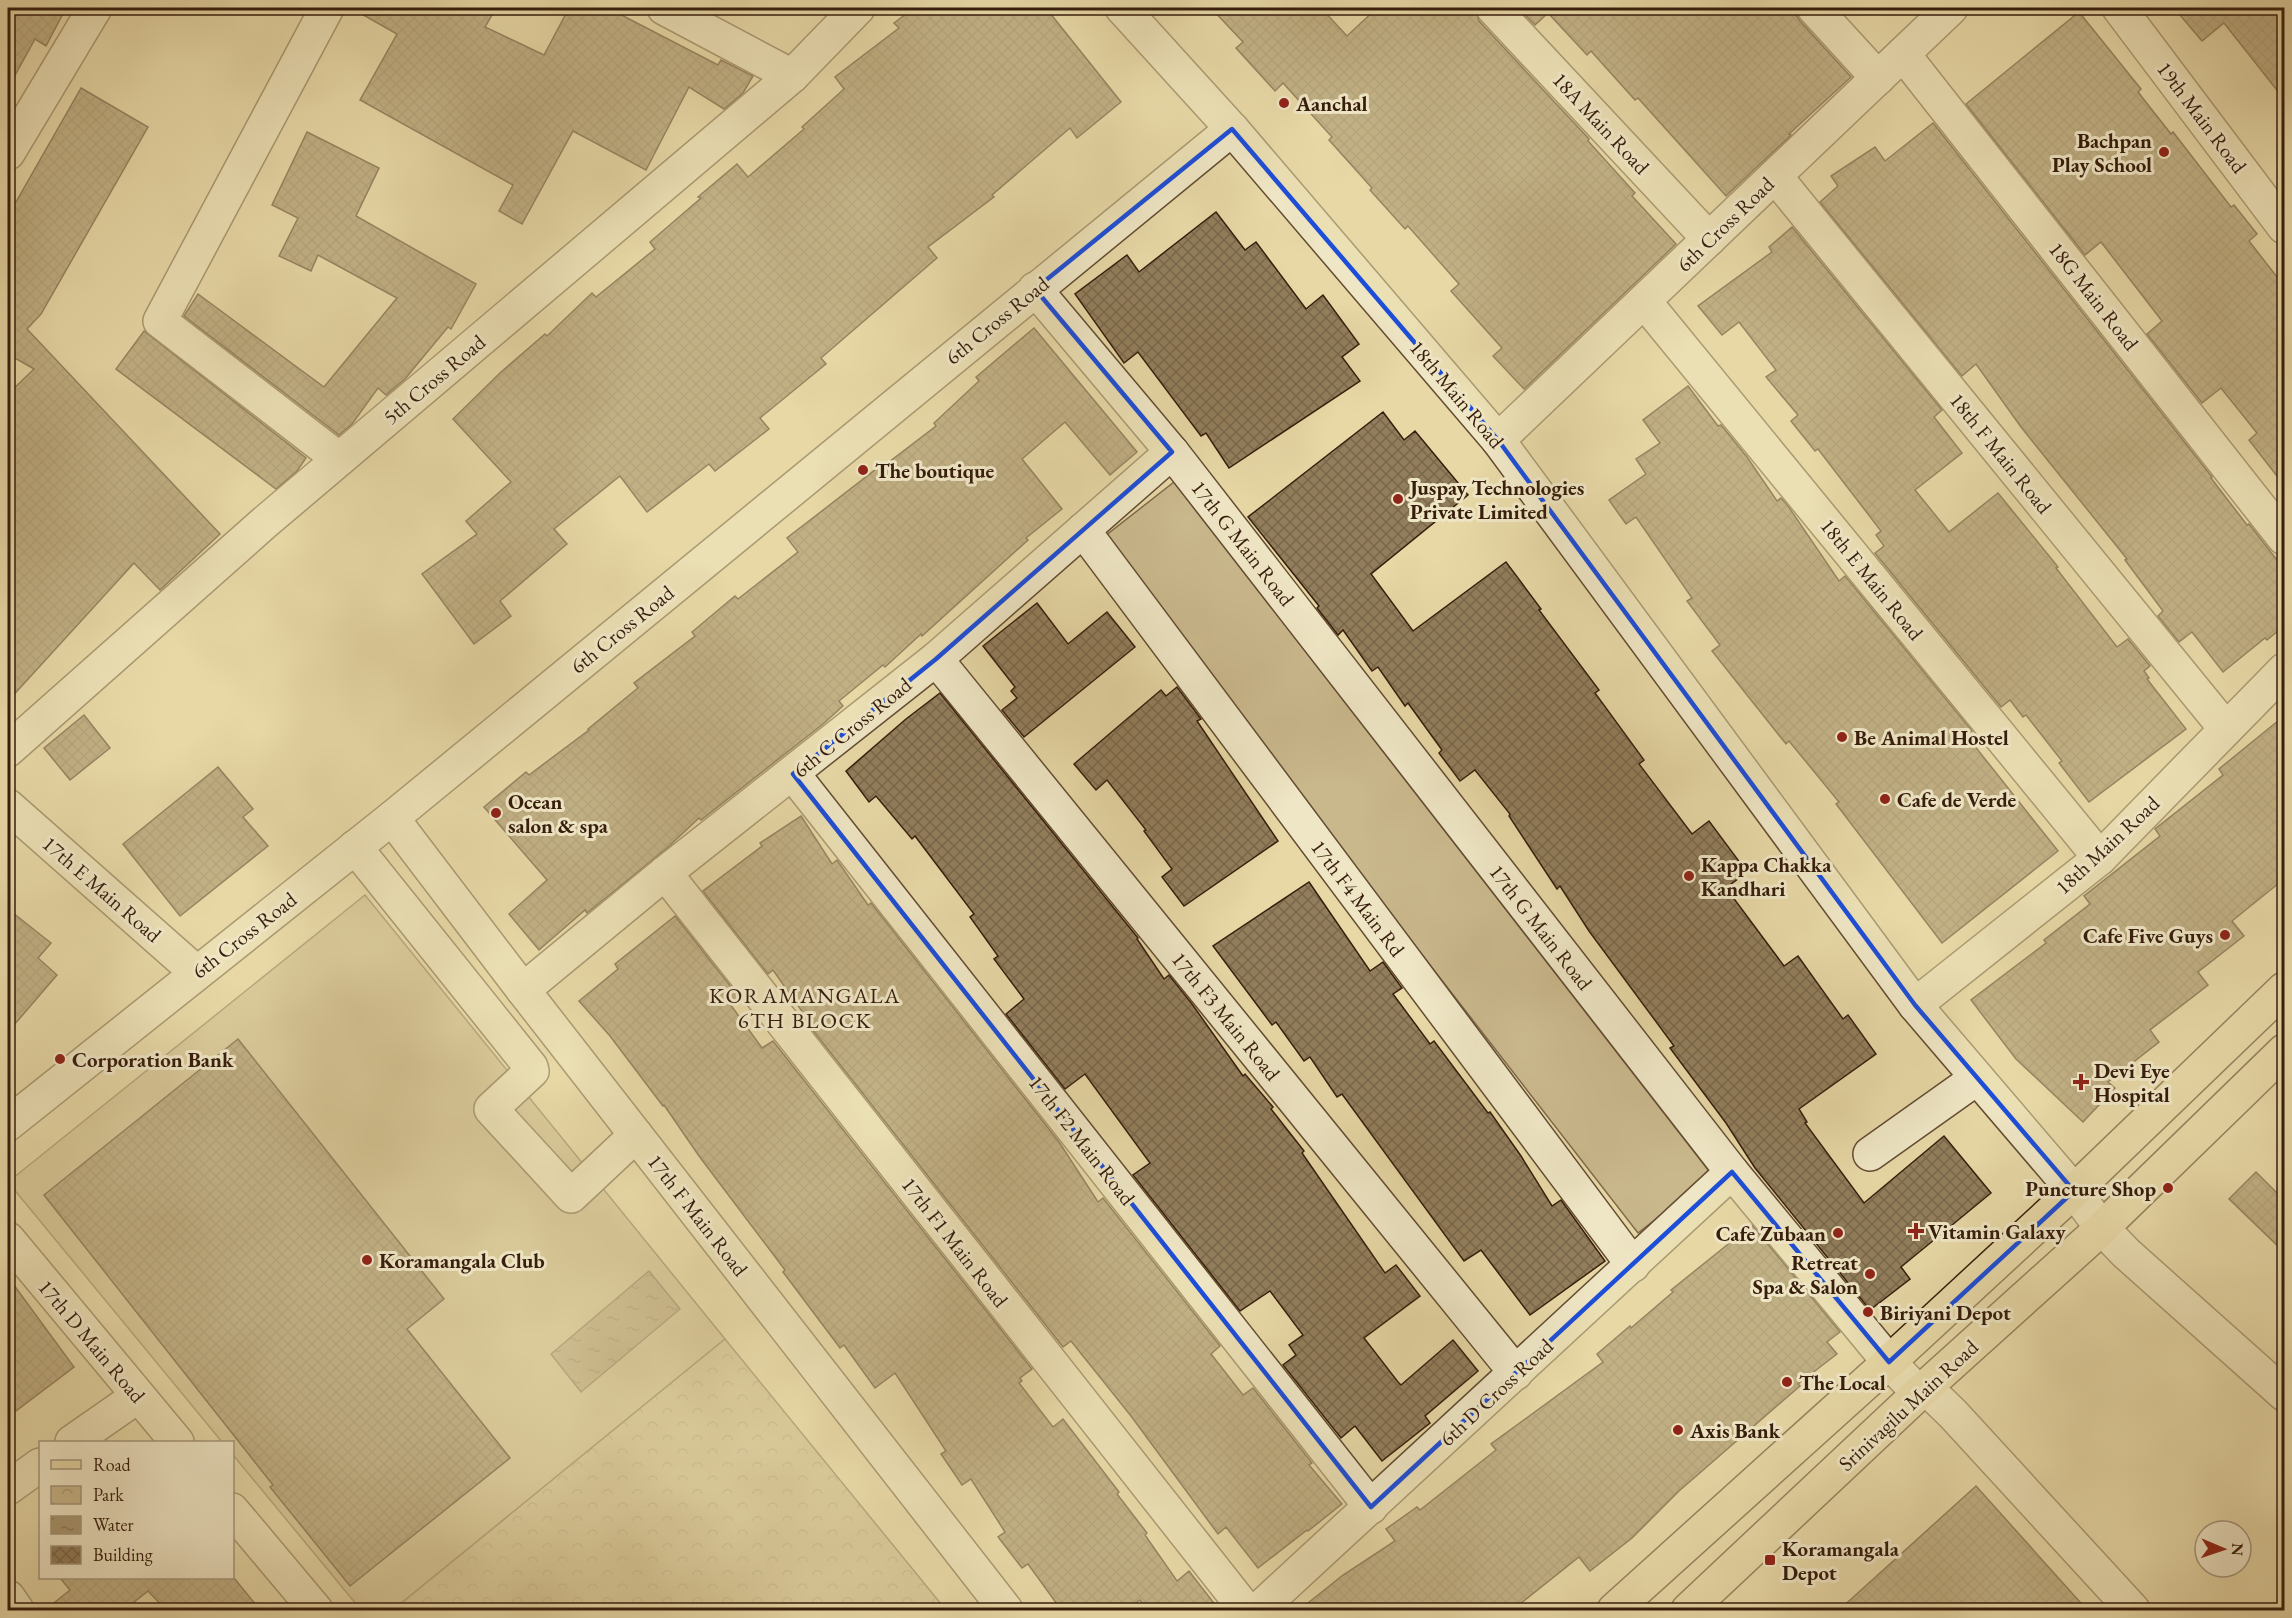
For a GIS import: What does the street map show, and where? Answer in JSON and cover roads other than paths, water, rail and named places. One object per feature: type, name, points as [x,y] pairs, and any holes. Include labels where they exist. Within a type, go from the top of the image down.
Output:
[{"type":"main road","points":[[1614,1611],[1890,1362],[2074,1191],[2284,989]]},
{"type":"main road","name":"Srinivagilu Main Road","points":[[1688,1611],[1922,1390],[2102,1228],[2284,1051]]},
{"type":"street","points":[[8,153],[95,8]]},
{"type":"street","points":[[327,8],[160,321],[339,459]]},
{"type":"street","points":[[664,8],[792,76]]},
{"type":"street","name":"5th Cross Road","points":[[8,750],[339,459],[792,76],[858,8]]},
{"type":"street","name":"18th Main Road","points":[[1122,8],[1232,129],[1498,440],[1915,1005],[2074,1191],[2102,1228],[2126,1253],[2284,1395]]},
{"type":"street","name":"18A Main Road","points":[[1493,8],[1709,239]]},
{"type":"street","points":[[1814,8],[1878,78]]},
{"type":"street","name":"6th Cross Road","points":[[1498,440],[1951,8]]},
{"type":"street","name":"19th Main Road","points":[[2119,8],[2284,227]]},
{"type":"street","name":"18G Main Road","points":[[1903,54],[2284,538]]},
{"type":"street","name":"6th Cross Road","points":[[8,1124],[392,818],[1232,129]]},
{"type":"street","name":"18th F Main Road","points":[[1775,176],[2226,729]]},
{"type":"street","name":"17th G Main Road","points":[[1035,289],[1172,452],[1732,1172],[1890,1362],[1953,1414],[2133,1611]]},
{"type":"street","name":"18th E Main Road","points":[[1644,301],[2100,858]]},
{"type":"street","name":"6th C Cross Road","points":[[523,990],[664,873],[793,774],[936,659],[1172,452]]},
{"type":"street","name":"17th F4 Main Rd","points":[[1083,530],[1633,1265]]},
{"type":"street","name":"17th F3 Main Road","points":[[936,659],[1516,1373]]},
{"type":"street","name":"18th Main Road","points":[[1915,1005],[2100,858],[2284,670]]},
{"type":"street","name":"17th F2 Main Road","points":[[793,774],[1371,1507]]},
{"type":"street","name":"17th E Main Road","points":[[8,806],[196,973]]},
{"type":"street","name":"17th F Main Road","points":[[392,818],[1006,1611]]},
{"type":"street","points":[[355,847],[531,1067],[532,1071],[491,1109],[571,1196],[636,1135]]},
{"type":"street","name":"17th F1 Main Road","points":[[664,873],[1246,1611]]},
{"type":"street","points":[[1870,1155],[1977,1078]]},
{"type":"street","name":"6th D Cross Road","points":[[1258,1611],[1732,1172]]},
{"type":"street","name":"17th D Main Road","points":[[8,1239],[175,1441]]},
{"type":"street","points":[[75,1441],[138,1396]]},
{"type":"street","points":[[8,1488],[39,1466]]},
{"type":"street","points":[[234,1512],[316,1611]]},
{"type":"street","points":[[8,1597],[17,1611]]},
{"type":"water","points":[[649,1271],[680,1309],[581,1392],[551,1354]]},
{"type":"place","name":"Aanchal","points":[[1284,103]]},
{"type":"place","name":"Bachpan Play School","points":[[2164,152]]},
{"type":"place","name":"The boutique","points":[[863,470]]},
{"type":"place","name":"Juspay Technologies Private Limited","points":[[1398,499]]},
{"type":"place","name":"Be Animal Hostel","points":[[1842,737]]},
{"type":"place","name":"Cafe de Verde","points":[[1885,799]]},
{"type":"place","name":"Ocean salon & spa","points":[[496,813]]},
{"type":"place","name":"Kappa Chakka Kandhari","points":[[1689,876]]},
{"type":"place","name":"Cafe Five Guys","points":[[2225,935]]},
{"type":"place","name":"Corporation Bank","points":[[60,1059]]},
{"type":"place","name":"Devi Eye Hospital","points":[[2081,1082]]},
{"type":"place","name":"Puncture Shop","points":[[2168,1188]]},
{"type":"place","name":"Vitamin Galaxy","points":[[1916,1231]]},
{"type":"place","name":"Cafe Zubaan","points":[[1838,1233]]},
{"type":"place","name":"Koramangala Club","points":[[367,1260]]},
{"type":"place","name":"Retreat Spa & Salon","points":[[1870,1274]]},
{"type":"place","name":"Biriyani Depot","points":[[1868,1312]]},
{"type":"place","name":"The Local","points":[[1787,1382]]},
{"type":"place","name":"Axis Bank","points":[[1678,1430]]},
{"type":"place","name":"Koramangala Depot","points":[[1770,1560]]},
{"type":"district","name":"KORAMANGALA 6TH BLOCK","points":[[805,1008]]}]
